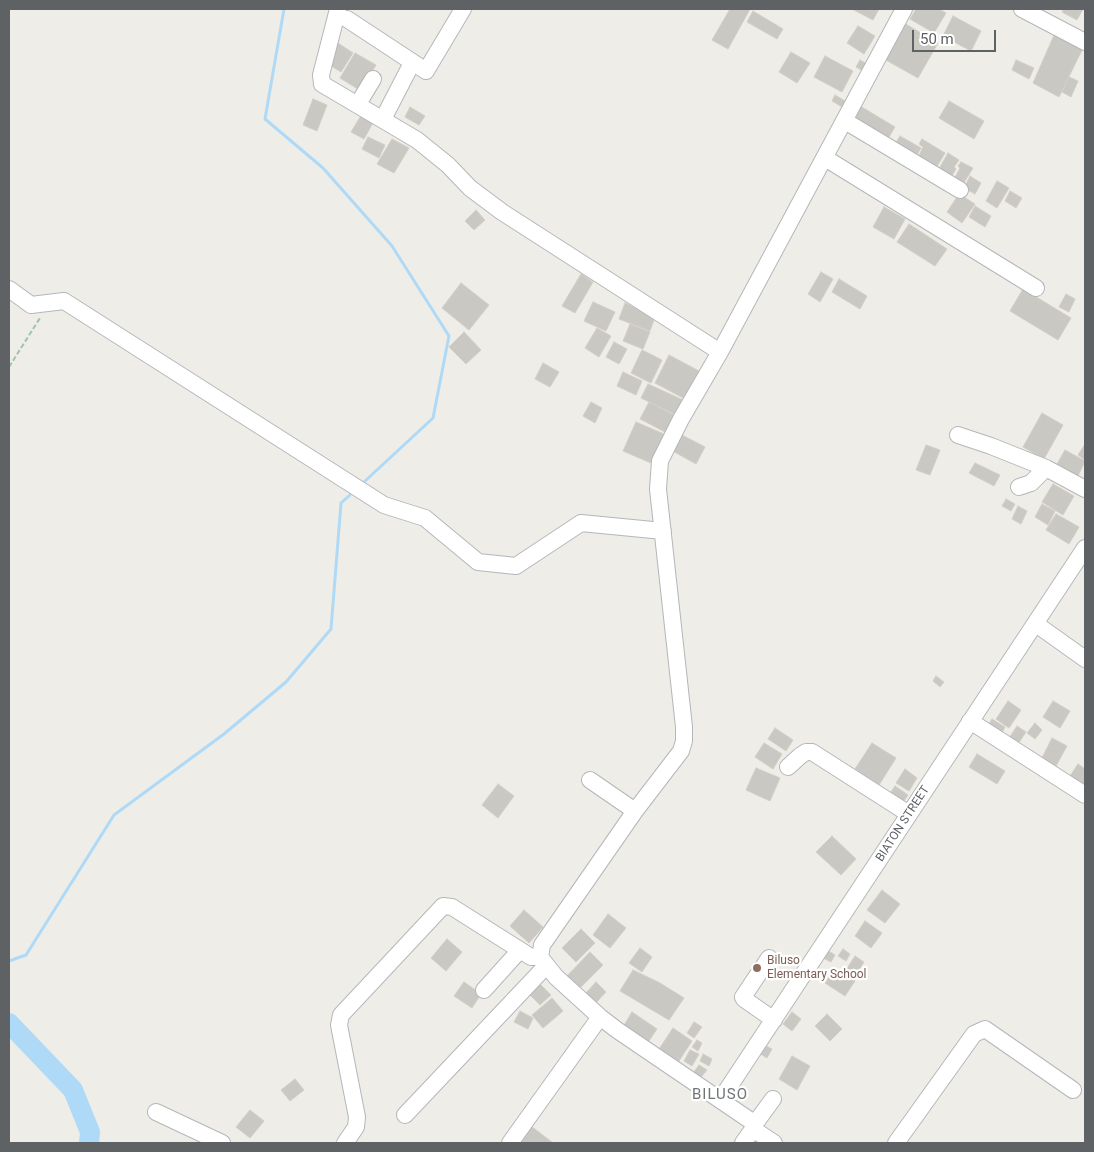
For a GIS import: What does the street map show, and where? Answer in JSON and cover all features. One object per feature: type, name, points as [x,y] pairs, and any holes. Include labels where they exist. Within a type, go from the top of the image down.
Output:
[{"type":"street","points":[[463,9],[426,71],[343,14],[321,75],[322,84],[417,140],[448,165],[470,188],[502,212],[720,352]]},
{"type":"street","points":[[405,1115],[543,962],[542,945],[635,811],[681,751],[684,741],[684,727],[658,489],[660,461],[681,419],[720,352],[845,122],[904,9]]},
{"type":"street","points":[[1022,9],[1085,42]]},
{"type":"street","points":[[383,119],[412,63]]},
{"type":"street","points":[[358,104],[372,79]]},
{"type":"street","points":[[845,122],[960,190]]},
{"type":"street","points":[[825,158],[1036,288]]},
{"type":"street","points":[[9,289],[31,305],[64,301],[384,505],[425,518],[478,562],[516,566],[581,524],[663,531]]},
{"type":"street","points":[[958,435],[1046,468],[1085,490]]},
{"type":"street","points":[[1019,488],[1031,483],[1046,468]]},
{"type":"street","name":"BIATON STREET","points":[[721,1099],[1085,548]]},
{"type":"street","points":[[1036,624],[1085,659]]},
{"type":"street","points":[[970,722],[1085,795]]},
{"type":"street","points":[[788,767],[806,752],[812,752],[909,814]]},
{"type":"street","points":[[590,780],[635,811]]},
{"type":"street","points":[[344,1143],[356,1127],[357,1117],[339,1025],[341,1015],[443,906],[452,907],[531,957],[543,962],[556,977],[600,1017],[721,1099],[751,1121],[754,1127],[774,1143]]},
{"type":"street","points":[[484,990],[520,950]]},
{"type":"street","points":[[769,958],[743,996],[744,999],[774,1020]]},
{"type":"street","points":[[510,1143],[600,1017]]},
{"type":"street","points":[[896,1143],[974,1034],[985,1029],[1073,1090]]},
{"type":"street","points":[[743,1143],[773,1099]]},
{"type":"street","points":[[156,1112],[222,1143]]},
{"type":"path","points":[[9,367],[49,303]]},
{"type":"building","points":[[730,9],[750,9],[728,49],[712,40]]},
{"type":"building","points":[[852,9],[879,9],[873,20]]},
{"type":"building","points":[[916,9],[939,9],[946,13],[934,33],[910,19]]},
{"type":"building","points":[[1064,9],[1083,9],[1077,20],[1062,12]]},
{"type":"building","points":[[753,11],[783,29],[777,39],[747,22]]},
{"type":"building","points":[[953,16],[981,31],[971,51],[943,36]]},
{"type":"building","points":[[904,23],[938,43],[918,78],[884,59]]},
{"type":"building","points":[[858,26],[875,36],[864,54],[847,43]]},
{"type":"building","points":[[1055,33],[1083,48],[1059,97],[1033,83]]},
{"type":"building","points":[[338,43],[353,53],[341,72],[326,63]]},
{"type":"building","points":[[791,52],[810,63],[797,83],[779,72]]},
{"type":"building","points":[[355,53],[376,65],[361,91],[340,78]]},
{"type":"building","points":[[825,56],[853,71],[842,92],[814,77]]},
{"type":"building","points":[[860,60],[867,64],[863,71],[856,67]]},
{"type":"building","points":[[1016,60],[1034,68],[1029,79],[1012,70]]},
{"type":"building","points":[[1069,77],[1078,81],[1071,97],[1062,92]]},
{"type":"building","points":[[835,95],[847,102],[844,108],[832,101]]},
{"type":"building","points":[[313,99],[327,105],[317,131],[303,125]]},
{"type":"building","points":[[949,101],[984,121],[974,139],[939,118]]},
{"type":"building","points":[[860,106],[895,127],[886,142],[851,121]]},
{"type":"building","points":[[410,107],[425,116],[419,125],[405,117]]},
{"type":"building","points":[[362,114],[374,121],[364,139],[351,132]]},
{"type":"building","points":[[900,136],[921,148],[914,160],[893,147]]},
{"type":"building","points":[[368,137],[385,145],[379,158],[362,149]]},
{"type":"building","points":[[392,139],[409,148],[394,173],[377,164]]},
{"type":"building","points":[[922,139],[945,153],[933,173],[916,162],[923,147],[919,144]]},
{"type":"building","points":[[948,153],[959,160],[948,182],[936,174]]},
{"type":"building","points":[[961,162],[973,168],[960,189],[952,183]]},
{"type":"building","points":[[970,176],[981,183],[975,194],[964,188]]},
{"type":"building","points":[[997,181],[1009,188],[997,208],[986,201]]},
{"type":"building","points":[[1010,191],[1022,198],[1016,208],[1005,201]]},
{"type":"building","points":[[959,194],[975,204],[962,223],[947,212]]},
{"type":"building","points":[[975,206],[991,216],[985,227],[969,217]]},
{"type":"building","points":[[884,207],[905,219],[894,239],[873,227]]},
{"type":"building","points":[[476,210],[485,220],[474,230],[465,221]]},
{"type":"building","points":[[909,224],[947,249],[935,266],[897,242]]},
{"type":"building","points":[[821,272],[833,279],[820,302],[808,294]]},
{"type":"building","points":[[581,274],[593,282],[575,313],[562,306]]},
{"type":"building","points":[[839,279],[867,296],[860,309],[832,292]]},
{"type":"building","points":[[461,283],[489,305],[469,330],[442,308]]},
{"type":"building","points":[[1023,289],[1071,318],[1058,340],[1010,311]]},
{"type":"building","points":[[1066,294],[1075,299],[1069,312],[1059,307]]},
{"type":"building","points":[[593,302],[615,312],[606,331],[584,321]]},
{"type":"building","points":[[625,303],[655,317],[650,331],[619,319]]},
{"type":"building","points":[[630,324],[650,332],[643,349],[623,341]]},
{"type":"building","points":[[597,328],[611,336],[599,357],[585,348]]},
{"type":"building","points":[[464,332],[481,350],[466,364],[449,347]]},
{"type":"building","points":[[614,342],[627,349],[619,364],[606,357]]},
{"type":"building","points":[[642,350],[662,360],[651,383],[631,373]]},
{"type":"building","points":[[669,355],[699,371],[685,399],[655,383]]},
{"type":"building","points":[[543,363],[559,372],[550,387],[535,379]]},
{"type":"building","points":[[623,372],[642,381],[636,395],[617,386]]},
{"type":"building","points":[[648,384],[683,400],[676,415],[641,398]]},
{"type":"building","points":[[591,402],[602,408],[595,423],[583,416]]},
{"type":"building","points":[[649,402],[674,415],[665,432],[640,419]]},
{"type":"building","points":[[1042,413],[1063,425],[1044,459],[1023,447]]},
{"type":"building","points":[[636,422],[664,434],[651,463],[623,451]]},
{"type":"building","points":[[678,433],[705,447],[696,464],[669,449]]},
{"type":"building","points":[[1085,444],[1085,460],[1078,455]]},
{"type":"building","points":[[926,445],[940,450],[930,475],[916,470]]},
{"type":"building","points":[[1065,450],[1085,461],[1078,476],[1057,464]]},
{"type":"building","points":[[975,463],[1000,475],[994,486],[969,473]]},
{"type":"building","points":[[1053,484],[1074,496],[1063,515],[1042,502]]},
{"type":"building","points":[[1006,499],[1015,504],[1011,511],[1002,506]]},
{"type":"building","points":[[1042,504],[1055,511],[1048,525],[1035,517]]},
{"type":"building","points":[[1018,506],[1027,511],[1021,524],[1012,519]]},
{"type":"building","points":[[1056,514],[1079,527],[1069,544],[1046,530]]},
{"type":"building","points":[[936,676],[944,682],[940,687],[933,681]]},
{"type":"building","points":[[1008,701],[1021,710],[1009,728],[996,719]]},
{"type":"building","points":[[1053,701],[1070,711],[1060,728],[1043,717]]},
{"type":"building","points":[[992,719],[1005,727],[1000,736],[987,728]]},
{"type":"building","points":[[1035,723],[1042,730],[1035,739],[1027,733]]},
{"type":"building","points":[[1017,726],[1026,732],[1018,744],[1009,738]]},
{"type":"building","points":[[775,728],[793,740],[786,751],[768,739]]},
{"type":"building","points":[[1052,738],[1067,746],[1056,766],[1042,758]]},
{"type":"building","points":[[764,743],[782,754],[773,769],[755,757]]},
{"type":"building","points":[[872,743],[896,758],[879,785],[855,769]]},
{"type":"building","points":[[977,754],[1005,771],[997,784],[969,767]]},
{"type":"building","points":[[1078,764],[1085,769],[1085,786],[1070,776]]},
{"type":"building","points":[[756,768],[780,778],[770,801],[746,790]]},
{"type":"building","points":[[905,769],[917,778],[909,791],[896,783]]},
{"type":"building","points":[[498,784],[514,796],[498,818],[482,805]]},
{"type":"building","points":[[895,786],[908,795],[902,804],[889,795]]},
{"type":"building","points":[[832,836],[856,859],[841,875],[816,852]]},
{"type":"building","points":[[882,890],[900,904],[885,923],[867,910]]},
{"type":"building","points":[[524,910],[543,927],[529,943],[510,926]]},
{"type":"building","points":[[608,914],[626,928],[610,948],[593,935]]},
{"type":"building","points":[[865,921],[882,933],[871,948],[855,936]]},
{"type":"building","points":[[581,929],[595,943],[576,962],[562,948]]},
{"type":"building","points":[[447,939],[462,952],[446,971],[431,958]]},
{"type":"building","points":[[640,948],[652,957],[642,972],[629,963]]},
{"type":"building","points":[[843,949],[850,954],[846,961],[838,956]]},
{"type":"building","points":[[827,950],[835,955],[831,962],[823,958]]},
{"type":"building","points":[[590,952],[603,965],[579,989],[566,977]]},
{"type":"building","points":[[855,956],[864,962],[855,976],[846,970]]},
{"type":"building","points":[[835,968],[855,981],[845,996],[825,983]]},
{"type":"building","points":[[633,970],[660,983],[684,998],[669,1020],[620,991]]},
{"type":"building","points":[[464,982],[481,994],[472,1008],[454,996]]},
{"type":"building","points":[[538,982],[551,995],[540,1005],[528,993]]},
{"type":"building","points":[[596,982],[606,992],[594,1005],[584,995]]},
{"type":"building","points":[[552,998],[563,1011],[543,1028],[532,1015]]},
{"type":"building","points":[[520,1011],[533,1018],[528,1029],[514,1022]]},
{"type":"building","points":[[632,1012],[657,1029],[647,1044],[623,1027]]},
{"type":"building","points":[[792,1012],[801,1019],[792,1031],[783,1024]]},
{"type":"building","points":[[827,1014],[842,1029],[830,1041],[815,1026]]},
{"type":"building","points":[[694,1022],[702,1027],[694,1038],[687,1033]]},
{"type":"building","points":[[673,1028],[692,1041],[677,1064],[657,1052]]},
{"type":"building","points":[[697,1040],[702,1043],[698,1051],[692,1047]]},
{"type":"building","points":[[764,1045],[772,1049],[767,1058],[759,1053]]},
{"type":"building","points":[[690,1050],[699,1054],[692,1066],[684,1061]]},
{"type":"building","points":[[703,1054],[712,1059],[709,1066],[700,1061]]},
{"type":"building","points":[[792,1056],[810,1066],[797,1090],[779,1079]]},
{"type":"building","points":[[699,1065],[707,1070],[698,1081],[691,1076]]},
{"type":"building","points":[[295,1079],[304,1090],[290,1101],[281,1090]]},
{"type":"building","points":[[250,1110],[264,1121],[250,1138],[236,1127]]},
{"type":"building","points":[[531,1126],[553,1143],[517,1143]]},
{"type":"waterway","points":[[284,9],[265,119],[323,168],[392,246],[449,336],[433,418],[364,482]]},
{"type":"waterway","points":[[9,961],[26,955],[114,815],[224,734],[286,682],[331,629],[341,503],[350,495]]},
{"type":"waterway","points":[[9,1023],[73,1090],[90,1132],[89,1143]]},
{"type":"place","name":"Biluso Elementary School","points":[[757,968]]},
{"type":"district","name":"BILUSO","points":[[720,1095]]}]
